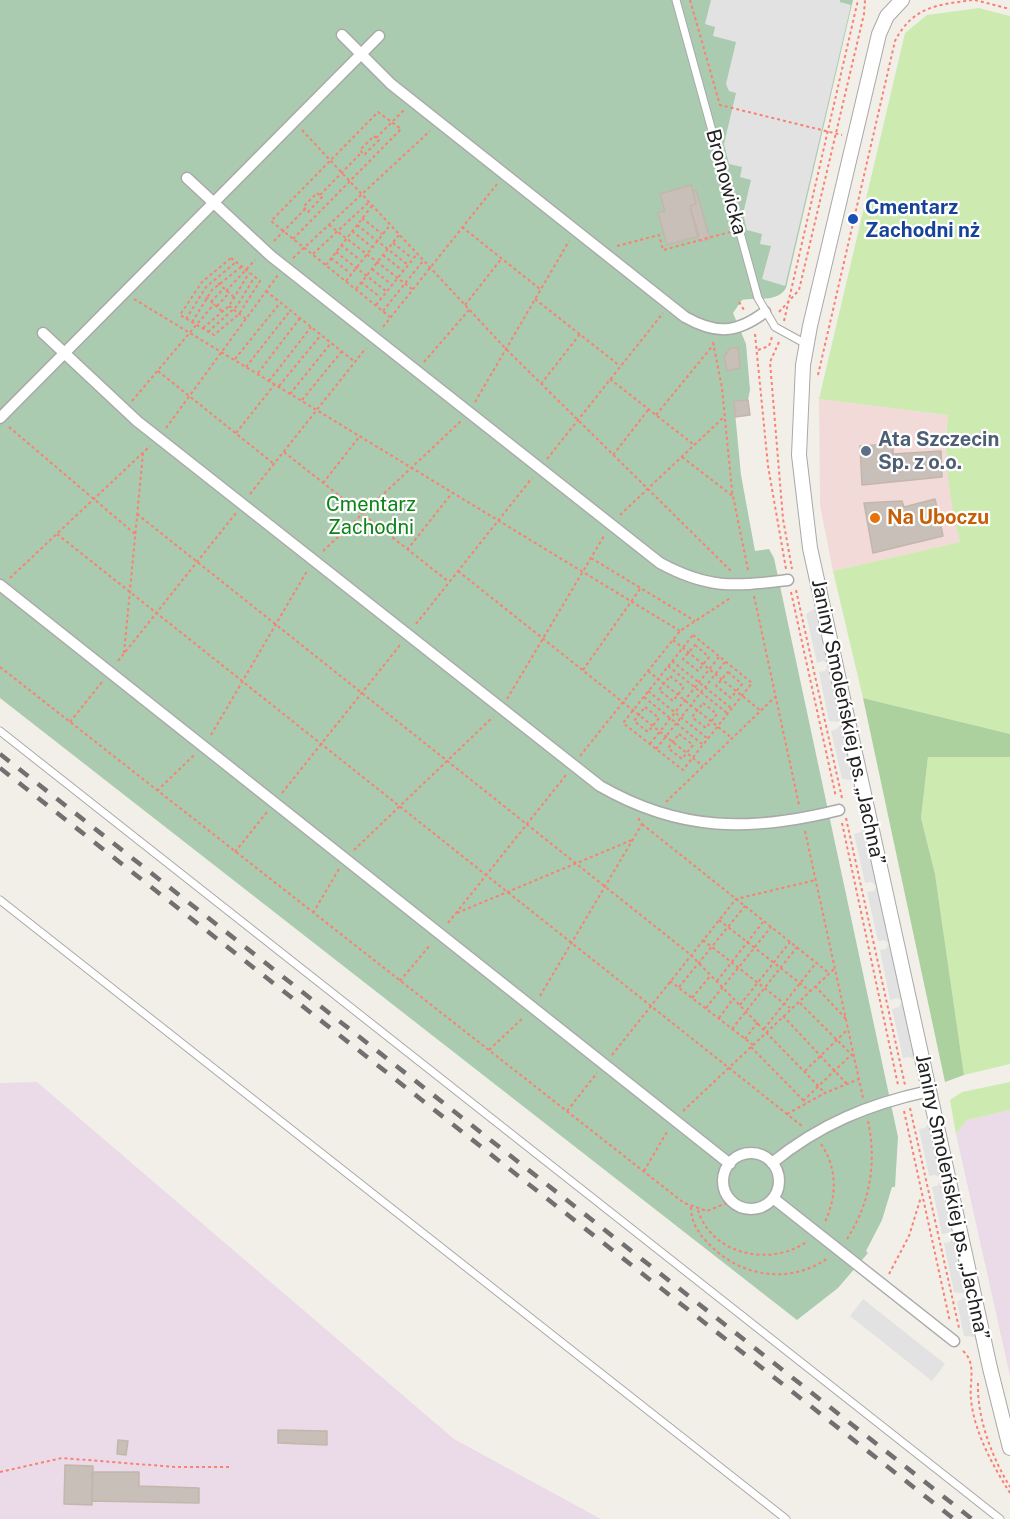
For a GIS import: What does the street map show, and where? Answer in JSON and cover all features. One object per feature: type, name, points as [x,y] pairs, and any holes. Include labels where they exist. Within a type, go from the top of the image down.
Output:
[{"type":"street","name":"Janiny Smoleńskiej ps. „Jachna”","points":[[902,0],[886,16],[879,34],[806,344],[798,435],[805,521],[996,1396],[1010,1448]]},
{"type":"street","points":[[342,35],[360,55],[412,101],[692,321],[709,327],[735,329],[750,323],[765,312]]},
{"type":"street","points":[[0,418],[379,36]]},
{"type":"street","points":[[187,178],[284,266],[652,558],[679,573],[716,584],[749,586],[788,580]]},
{"type":"street","points":[[43,333],[124,410],[591,780],[636,805],[698,823],[759,825],[802,819],[838,810]]},
{"type":"street","points":[[1,585],[730,1164]]},
{"type":"street","points":[[772,1163],[812,1134],[865,1108],[929,1091]]},
{"type":"street","points":[[751,1154],[763,1156],[772,1163],[779,1180],[773,1198],[763,1206],[751,1209],[732,1201],[726,1192],[724,1181],[730,1164],[739,1156],[751,1154]]},
{"type":"street","points":[[773,1198],[954,1341]]},
{"type":"lane","name":"Bronowicka","points":[[676,0],[758,298],[775,327],[806,344]]},
{"type":"lane","points":[[0,731],[1000,1519]]},
{"type":"lane","points":[[0,900],[786,1519]]},
{"type":"path","points":[[690,0],[720,105],[836,133]]},
{"type":"path","points":[[758,350],[769,346],[780,309],[799,290],[865,0]]},
{"type":"path","points":[[817,380],[895,41],[915,14],[943,4],[974,0],[1010,9]]},
{"type":"path","points":[[320,195],[317,193],[303,207],[308,212],[322,197],[320,195],[362,152],[360,150],[374,136],[376,138],[412,101]]},
{"type":"path","points":[[293,239],[401,129],[378,112],[271,221],[293,239],[304,248],[313,254],[391,318]]},
{"type":"path","points":[[294,122],[506,349],[749,586]]},
{"type":"path","points":[[1,585],[159,438],[284,266],[439,122]]},
{"type":"path","points":[[362,152],[364,154],[379,140],[376,138]]},
{"type":"path","points":[[70,722],[505,174]]},
{"type":"path","points":[[313,254],[369,202]]},
{"type":"path","points":[[326,265],[372,206]]},
{"type":"path","points":[[362,218],[382,234]]},
{"type":"path","points":[[329,225],[412,290]]},
{"type":"path","points":[[357,225],[408,265]]},
{"type":"path","points":[[345,281],[390,225]]},
{"type":"path","points":[[462,227],[541,289]]},
{"type":"path","points":[[605,254],[609,248],[659,235],[663,250],[739,229]]},
{"type":"path","points":[[157,791],[204,746],[313,560],[468,413],[575,230]]},
{"type":"path","points":[[352,231],[372,247]]},
{"type":"path","points":[[356,289],[399,235]]},
{"type":"path","points":[[393,243],[413,259]]},
{"type":"path","points":[[341,245],[362,261]]},
{"type":"path","points":[[336,252],[387,292]]},
{"type":"path","points":[[375,305],[417,254]]},
{"type":"path","points":[[383,255],[403,271]]},
{"type":"path","points":[[231,258],[236,262],[260,281],[239,314],[214,335],[180,315],[202,282],[231,258]]},
{"type":"path","points":[[331,258],[351,274]]},
{"type":"path","points":[[465,305],[501,258]]},
{"type":"path","points":[[383,311],[423,261]]},
{"type":"path","points":[[186,319],[207,286],[236,262]]},
{"type":"path","points":[[192,322],[212,290],[242,267]]},
{"type":"path","points":[[372,269],[392,285]]},
{"type":"path","points":[[203,328],[229,306],[249,273]]},
{"type":"path","points":[[208,332],[234,310],[254,277]]},
{"type":"path","points":[[202,282],[212,290]]},
{"type":"path","points":[[362,282],[381,298]]},
{"type":"path","points":[[218,284],[235,298]]},
{"type":"path","points":[[124,410],[214,304],[224,288]]},
{"type":"path","points":[[266,291],[356,362]]},
{"type":"path","points":[[124,293],[680,631]]},
{"type":"path","points":[[214,304],[229,293]]},
{"type":"path","points":[[206,297],[223,312]]},
{"type":"path","points":[[535,299],[620,367]]},
{"type":"path","points":[[739,302],[756,336],[768,466],[788,580],[954,1341],[968,1355],[972,1378],[971,1398],[980,1433],[1010,1493]]},
{"type":"path","points":[[235,360],[280,303]]},
{"type":"path","points":[[235,852],[669,305]]},
{"type":"path","points":[[229,306],[246,319]]},
{"type":"path","points":[[416,371],[469,310]]},
{"type":"path","points":[[246,367],[290,311]]},
{"type":"path","points":[[258,374],[300,318]]},
{"type":"path","points":[[268,381],[311,327]]},
{"type":"path","points":[[691,1207],[695,1225],[713,1249],[729,1261],[752,1271],[773,1275],[794,1273],[815,1266],[838,1250],[858,1219],[869,1186],[873,1153],[776,696],[749,586],[734,497],[714,344],[709,327]]},
{"type":"path","points":[[541,384],[580,334]]},
{"type":"path","points":[[279,387],[321,335]]},
{"type":"path","points":[[290,394],[331,343]]},
{"type":"path","points":[[656,415],[714,344]]},
{"type":"path","points":[[301,400],[342,351]]},
{"type":"path","points":[[158,370],[274,464]]},
{"type":"path","points":[[610,379],[694,445]]},
{"type":"path","points":[[236,433],[274,384]]},
{"type":"path","points":[[613,454],[649,409]]},
{"type":"path","points":[[313,913],[345,858],[501,709],[610,525],[725,416]]},
{"type":"path","points":[[9,427],[135,534]]},
{"type":"path","points":[[323,483],[360,436]]},
{"type":"path","points":[[284,452],[449,583]]},
{"type":"path","points":[[124,653],[142,453]]},
{"type":"path","points":[[682,457],[734,497]]},
{"type":"path","points":[[407,550],[453,492]]},
{"type":"path","points":[[137,514],[691,955],[825,1093]]},
{"type":"path","points":[[57,534],[812,1134],[826,1152],[834,1178],[830,1210],[817,1233],[801,1246],[783,1253],[767,1255],[743,1252],[716,1237],[703,1221],[698,1210]]},
{"type":"path","points":[[591,558],[695,621]]},
{"type":"path","points":[[458,571],[703,766]]},
{"type":"path","points":[[583,670],[641,588]]},
{"type":"path","points":[[693,635],[720,656],[752,682],[683,770],[623,723],[693,635]]},
{"type":"path","points":[[673,640],[761,711]]},
{"type":"path","points":[[694,645],[709,657],[703,664],[698,671],[683,659],[694,645]]},
{"type":"path","points":[[650,744],[720,656]]},
{"type":"path","points":[[672,661],[732,708]]},
{"type":"path","points":[[656,749],[726,661]]},
{"type":"path","points":[[668,666],[728,713]]},
{"type":"path","points":[[0,668],[691,1207],[698,1210],[717,1209],[732,1201]]},
{"type":"path","points":[[648,671],[732,738]]},
{"type":"path","points":[[728,672],[742,684],[736,691],[730,698],[716,686],[728,672]]},
{"type":"path","points":[[670,676],[684,687],[678,695],[673,701],[659,690],[670,676]]},
{"type":"path","points":[[648,691],[708,739]]},
{"type":"path","points":[[655,812],[776,696]]},
{"type":"path","points":[[644,697],[703,744]]},
{"type":"path","points":[[703,703],[717,714],[711,722],[706,728],[692,717],[703,703]]},
{"type":"path","points":[[645,707],[659,718],[653,726],[648,732],[634,721],[645,707]]},
{"type":"path","points":[[679,734],[693,745],[687,753],[682,759],[668,748],[679,734]]},
{"type":"path","points":[[636,805],[636,813],[642,824],[829,973]]},
{"type":"path","points":[[489,1050],[534,1008],[642,824]]},
{"type":"path","points":[[455,914],[632,840]]},
{"type":"path","points":[[567,1111],[736,899],[816,880]]},
{"type":"path","points":[[679,987],[744,906]]},
{"type":"path","points":[[719,920],[810,992]]},
{"type":"path","points":[[717,981],[764,921]]},
{"type":"path","points":[[706,1008],[771,927]]},
{"type":"path","points":[[703,940],[791,1009]]},
{"type":"path","points":[[740,1005],[790,942]]},
{"type":"path","points":[[732,1029],[797,947]]},
{"type":"path","points":[[644,1171],[674,1120],[752,1046],[816,963]]},
{"type":"path","points":[[766,1030],[835,968]]},
{"type":"path","points":[[692,998],[711,975]]},
{"type":"path","points":[[670,981],[745,1039],[804,1102]]},
{"type":"path","points":[[815,986],[846,1020]]},
{"type":"path","points":[[719,1018],[734,998]]},
{"type":"path","points":[[799,1002],[854,1058]]},
{"type":"path","points":[[783,1017],[847,1084]]},
{"type":"path","points":[[745,1039],[758,1022]]},
{"type":"path","points":[[804,1071],[848,1029]]},
{"type":"path","points":[[787,1114],[804,1102],[851,1055]]},
{"type":"path","points":[[804,1102],[859,1079]]},
{"type":"path","points":[[882,1284],[907,1242],[922,1193]]},
{"type":"path","points":[[0,1472],[62,1458],[175,1467],[230,1467]]},
{"type":"shaded area","points":[[711,0],[840,0],[840,2],[851,5],[785,286],[762,279],[771,246],[760,244],[762,234],[747,230],[743,214],[751,180],[740,177],[742,167],[729,164],[724,144],[736,93],[729,91],[726,84],[736,42],[713,36],[715,27],[705,24]]},
{"type":"shaded area","points":[[819,399],[948,415],[946,435],[950,491],[960,542],[833,571],[820,505]]},
{"type":"shaded area","points":[[815,608],[828,664],[823,661],[817,663],[806,614]]},
{"type":"shaded area","points":[[828,666],[841,722],[829,721],[819,672],[825,671]]},
{"type":"shaded area","points":[[841,724],[853,780],[842,779],[831,731],[837,729]]},
{"type":"shaded area","points":[[864,828],[915,1060],[910,1057],[903,1058],[892,1009],[899,1007],[902,1001],[897,998],[890,1000],[880,950],[886,949],[889,943],[884,940],[878,941],[867,892],[874,891],[876,886],[871,882],[865,883],[854,834],[861,832]]},
{"type":"shaded area","points":[[37,1082],[454,1439],[601,1519],[0,1519],[0,1083]]},
{"type":"shaded area","points":[[1010,1110],[1010,1376],[956,1134],[967,1120]]},
{"type":"shaded area","points":[[928,1123],[940,1178],[935,1175],[929,1176],[919,1129],[925,1128]]},
{"type":"shaded area","points":[[941,1181],[953,1237],[948,1233],[942,1234],[932,1187],[937,1186]]},
{"type":"shaded area","points":[[953,1237],[966,1294],[954,1292],[944,1243],[950,1242]]},
{"type":"shaded area","points":[[966,1296],[976,1337],[964,1336],[957,1302]]},
{"type":"shaded area","points":[[863,1299],[945,1364],[932,1381],[850,1316]]},
{"type":"green space","name":"Cmentarz Zachodni","points":[[0,0],[853,0],[786,288],[772,298],[742,300],[733,313],[746,344],[750,390],[748,400],[734,402],[741,475],[755,551],[769,549],[774,558],[898,1137],[895,1187],[892,1187],[882,1220],[866,1251],[868,1253],[838,1288],[797,1320],[0,698]]},
{"type":"green space","points":[[979,8],[1010,16],[1010,734],[863,698],[833,571],[960,542],[948,479],[946,447],[948,415],[819,399],[905,33],[927,15]]},
{"type":"green space","points":[[863,698],[1010,734],[1010,757],[928,757],[921,818],[935,874],[964,1075],[945,1082]]},
{"type":"green space","points":[[1004,755],[1010,757],[1010,1064],[964,1075],[935,874],[921,818],[928,757]]},
{"type":"green space","points":[[1010,1082],[1010,1110],[967,1120],[956,1134],[950,1100],[962,1092]]},
{"type":"building","points":[[691,185],[696,204],[690,206],[699,236],[667,245],[658,213],[665,211],[660,194]]},
{"type":"building","points":[[696,190],[710,239],[699,242],[690,206],[696,204],[693,191]]},
{"type":"building","points":[[730,348],[738,348],[740,368],[727,371],[724,357]]},
{"type":"building","points":[[748,400],[750,415],[735,417],[734,401]]},
{"type":"building","points":[[893,444],[893,454],[941,451],[942,477],[862,485],[860,446]]},
{"type":"building","points":[[935,499],[939,516],[943,515],[945,523],[938,524],[941,526],[943,536],[873,553],[864,503],[902,501],[904,507]]},
{"type":"building","points":[[278,1430],[327,1431],[327,1445],[278,1443]]},
{"type":"building","points":[[118,1440],[128,1441],[126,1455],[117,1454]]},
{"type":"building","points":[[65,1465],[93,1466],[92,1505],[64,1504]]},
{"type":"building","points":[[92,1472],[139,1472],[139,1486],[199,1488],[199,1503],[92,1501]]},
{"type":"railway","points":[[0,754],[972,1519]]},
{"type":"railway","points":[[0,768],[954,1519]]},
{"type":"place","name":"Cmentarz Zachodni nż","points":[[853,219]]},
{"type":"place","name":"Ata Szczecin Sp. z o.o.","points":[[866,451]]},
{"type":"place","name":"Na Uboczu","points":[[875,518]]}]
